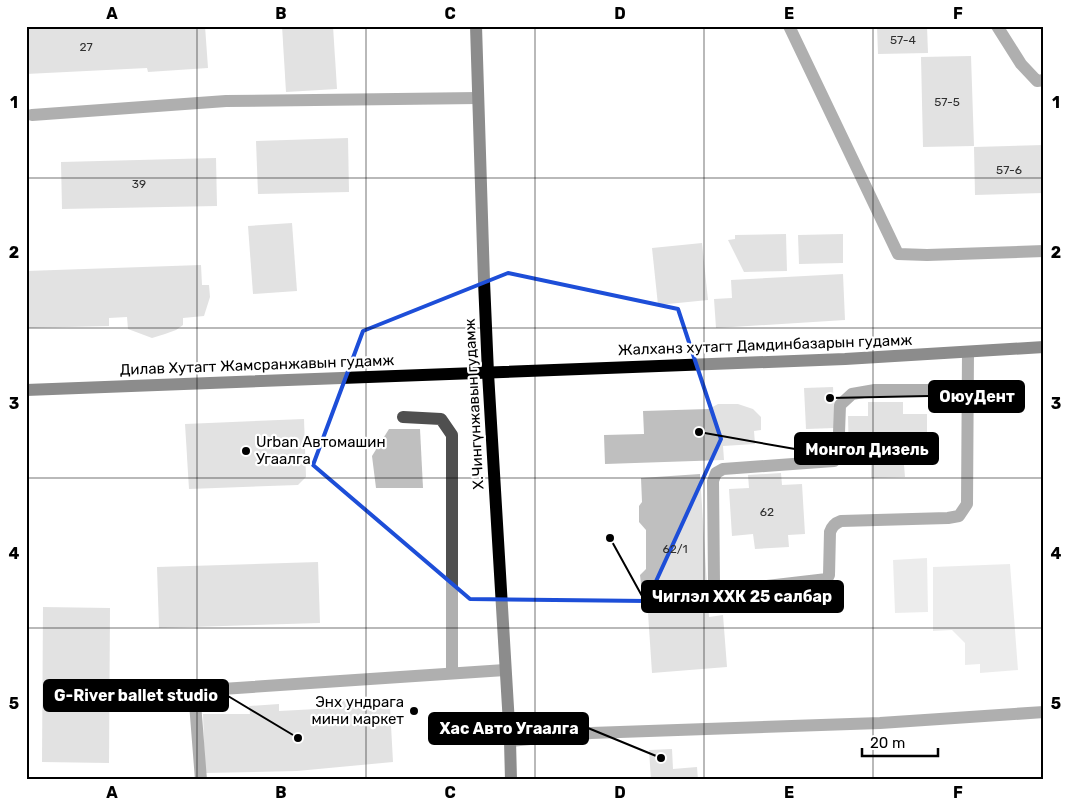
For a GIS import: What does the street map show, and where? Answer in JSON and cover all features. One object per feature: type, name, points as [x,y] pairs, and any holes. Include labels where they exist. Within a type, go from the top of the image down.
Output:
[{"type":"main road","name":"Х.Чингүнжавын гудамж","points":[[476,26],[488,373],[511,780]]},
{"type":"main road","name":"Жалханз хутагт Дамдинбазарын гудамж","points":[[488,373],[845,360],[1044,347]]},
{"type":"main road","name":"Дилав Хутагт Жамсранжавын гудамж","points":[[26,390],[488,373]]},
{"type":"street","points":[[789,26],[898,254],[927,255],[1044,251]]},
{"type":"street","points":[[997,26],[1021,64],[1037,81],[1044,80]]},
{"type":"street","points":[[32,115],[226,101],[478,98]]},
{"type":"street","points":[[968,352],[968,390],[967,504],[959,516],[948,518],[841,521],[835,523],[830,532],[829,575],[827,579],[723,591],[717,588],[714,582],[713,481],[716,473],[723,469],[834,461],[839,433],[840,405],[852,394],[875,390],[968,390]]},
{"type":"street","points":[[403,417],[441,419],[452,435],[452,673]]},
{"type":"street","points":[[201,780],[194,703],[207,690],[506,670]]},
{"type":"street","points":[[510,741],[591,733],[880,723],[1044,712]]},
{"type":"highlighted area","points":[[508,273],[678,309],[721,439],[647,601],[470,599],[313,465],[363,331]]},
{"type":"shaded area","points":[[927,558],[928,612],[895,613],[893,560]]},
{"type":"shaded area","points":[[1010,564],[1018,670],[980,673],[980,664],[965,665],[965,643],[952,630],[933,631],[933,567]]},
{"type":"building","points":[[26,26],[205,26],[208,68],[148,72],[147,68],[26,74]]},
{"type":"building","points":[[282,26],[333,26],[337,89],[286,92]]},
{"type":"building","points":[[877,26],[927,26],[928,53],[878,54]]},
{"type":"building","points":[[971,56],[974,146],[923,147],[921,57]]},
{"type":"building","points":[[348,138],[349,192],[258,194],[256,141]]},
{"type":"building","points":[[1044,145],[1044,193],[975,195],[974,147]]},
{"type":"building","points":[[216,158],[217,206],[62,209],[61,162]]},
{"type":"building","points":[[292,223],[297,291],[253,294],[248,226]]},
{"type":"building","points":[[786,234],[787,271],[744,272],[728,240],[735,239],[735,235]]},
{"type":"building","points":[[843,234],[843,263],[799,264],[798,235]]},
{"type":"building","points":[[702,243],[708,300],[658,305],[652,248]]},
{"type":"building","points":[[201,265],[202,285],[209,285],[210,297],[204,316],[183,318],[183,325],[165,334],[152,338],[128,329],[127,317],[109,318],[109,326],[26,328],[26,271]]},
{"type":"building","points":[[843,274],[845,320],[716,328],[714,299],[732,298],[731,280]]},
{"type":"building","points":[[833,387],[835,428],[806,429],[804,388]]},
{"type":"building","points":[[868,402],[903,402],[903,414],[927,414],[927,464],[904,465],[905,477],[871,478],[871,463],[849,463],[848,416],[868,416]]},
{"type":"building","points":[[718,404],[738,404],[753,409],[761,417],[761,430],[754,431],[755,444],[723,446],[724,460],[605,464],[604,435],[644,434],[643,411],[709,409]]},
{"type":"building","name":"Urban Автомашин Угаалга","points":[[304,419],[306,477],[298,485],[189,489],[185,424]]},
{"type":"building","points":[[389,429],[420,429],[423,488],[376,488],[372,456]]},
{"type":"building","points":[[781,473],[782,485],[802,484],[805,534],[788,535],[789,547],[755,549],[753,534],[732,536],[729,489],[749,488],[748,475]]},
{"type":"building","points":[[700,474],[709,617],[723,615],[727,667],[652,673],[647,598],[642,593],[640,575],[646,569],[646,530],[639,522],[639,506],[642,502],[641,478]]},
{"type":"building","points":[[318,562],[320,623],[159,628],[157,567]]},
{"type":"building","points":[[43,607],[110,608],[109,763],[42,762]]},
{"type":"building","points":[[350,700],[349,706],[390,707],[393,762],[297,771],[205,773],[203,714],[250,714],[249,706],[279,704],[279,711],[317,709],[317,701]]},
{"type":"building","points":[[672,749],[673,769],[697,767],[698,780],[651,780],[649,750]]},
{"type":"place","name":"ОюуДент","points":[[830,398]]},
{"type":"place","name":"Монгол Дизель","points":[[699,432]]},
{"type":"place","name":"Urban Автомашин Угаалга","points":[[246,451]]},
{"type":"place","name":"Чиглэл ХХК 25 салбар","points":[[610,538]]},
{"type":"place","name":"Энх ундрага мини маркет","points":[[414,711]]},
{"type":"place","name":"G-River ballet studio","points":[[298,738]]},
{"type":"place","name":"Хас Авто Угаалга","points":[[661,758]]}]
